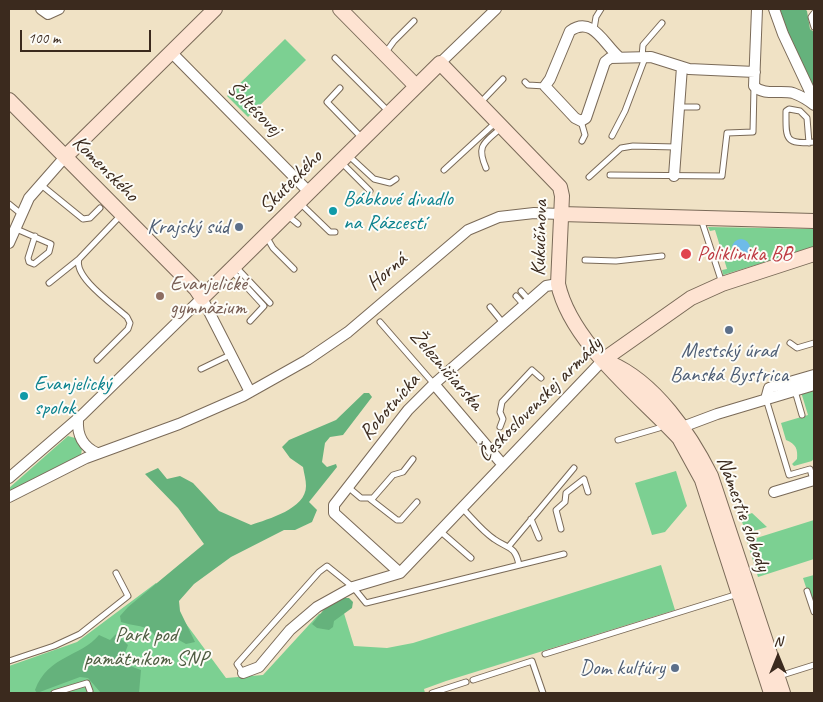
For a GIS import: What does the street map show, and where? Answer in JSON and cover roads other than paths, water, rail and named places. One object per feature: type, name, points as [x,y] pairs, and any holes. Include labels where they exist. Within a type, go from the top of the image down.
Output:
[{"type":"street","points":[[41,9],[51,14],[59,9]]},
{"type":"street","points":[[9,243],[20,213],[39,183],[215,9]]},
{"type":"street","points":[[340,9],[416,86]]},
{"type":"street","points":[[757,9],[754,86],[763,91],[783,92],[800,96],[814,105]]},
{"type":"street","points":[[774,9],[783,34],[814,100]]},
{"type":"street","name":"Skuteckého","points":[[78,420],[390,113],[489,11]]},
{"type":"street","points":[[618,56],[594,29],[580,26],[570,30],[550,80],[545,86],[574,118],[581,121],[586,118],[605,62],[610,58],[618,56],[644,57],[663,59],[682,67],[754,72]]},
{"type":"street","name":"Šoltésovej","points":[[171,52],[309,192]]},
{"type":"street","name":"Kukučínova","points":[[440,63],[560,186],[562,196],[560,214],[563,259],[558,284],[561,298],[591,348],[603,360]]},
{"type":"street","points":[[674,176],[682,67]]},
{"type":"street","name":"Komenského","points":[[9,100],[202,298],[250,392]]},
{"type":"street","name":"Horná","points":[[9,497],[97,453],[179,424],[250,392],[307,360],[342,336],[468,230],[499,217],[534,213],[814,221]]},
{"type":"street","name":"Československej armády","points":[[243,673],[259,667],[303,618],[353,587],[400,573],[603,360],[623,345],[691,298],[722,284],[814,254]]},
{"type":"street","name":"Robotnícka","points":[[400,573],[334,513],[334,505],[408,410],[434,384],[526,302],[546,286],[558,284]]},
{"type":"street","points":[[623,345],[628,370]]},
{"type":"street","name":"Námestie slobody","points":[[603,360],[628,370],[674,415],[674,427]]},
{"type":"street","name":"Námestie slobody","points":[[603,360],[674,427],[688,451],[702,480],[783,693]]},
{"type":"street","points":[[766,399],[769,388],[814,374]]},
{"type":"street","name":"Železničiarska","points":[[434,384],[486,440],[503,464]]},
{"type":"street","points":[[674,427],[814,385]]},
{"type":"street","points":[[78,420],[80,437],[89,449],[97,453]]},
{"type":"street","points":[[9,478],[78,420]]},
{"type":"street","name":"Námestie slobody","points":[[774,492],[814,480]]},
{"type":"street","name":"Námestie slobody","points":[[745,594],[771,693]]},
{"type":"lane","points":[[594,29],[596,17],[601,9]]},
{"type":"lane","points":[[814,13],[811,17],[814,27]]},
{"type":"lane","points":[[385,54],[394,41],[414,21]]},
{"type":"lane","points":[[612,136],[625,111],[644,57],[643,45],[662,23]]},
{"type":"lane","points":[[335,58],[390,113]]},
{"type":"lane","points":[[479,104],[503,80]]},
{"type":"lane","points":[[525,82],[528,85],[545,86]]},
{"type":"lane","points":[[610,175],[722,176],[727,133],[753,132],[754,86]]},
{"type":"lane","points":[[340,88],[327,102],[363,139]]},
{"type":"lane","points":[[679,106],[697,108]]},
{"type":"lane","points":[[789,109],[800,111],[807,118],[811,142],[796,143],[786,135],[786,111],[789,109]]},
{"type":"lane","points":[[581,121],[584,135],[582,140]]},
{"type":"lane","points":[[486,168],[480,154],[482,146],[499,124]]},
{"type":"lane","points":[[444,170],[499,124]]},
{"type":"lane","points":[[588,177],[621,148],[633,146],[676,148]]},
{"type":"lane","points":[[344,158],[374,179],[390,183],[396,179]]},
{"type":"lane","points":[[344,158],[370,191]]},
{"type":"lane","points":[[39,183],[83,219],[90,218],[100,208]]},
{"type":"lane","points":[[299,203],[330,232],[335,232]]},
{"type":"lane","points":[[9,204],[20,213]]},
{"type":"lane","points":[[287,214],[298,224]]},
{"type":"lane","points":[[49,283],[79,259],[122,215]]},
{"type":"lane","points":[[701,219],[722,284]]},
{"type":"lane","points":[[14,228],[46,240],[52,246],[49,252],[34,264],[29,262],[28,258],[35,236]]},
{"type":"lane","points":[[266,235],[273,248],[294,269]]},
{"type":"lane","points":[[585,260],[616,261],[662,256]]},
{"type":"lane","points":[[79,259],[78,268],[82,277],[127,317],[130,324],[128,329],[97,360]]},
{"type":"lane","points":[[232,268],[270,303]]},
{"type":"lane","points":[[232,268],[264,306],[250,321]]},
{"type":"lane","points":[[521,291],[526,302]]},
{"type":"lane","points":[[516,296],[526,302]]},
{"type":"lane","points":[[490,307],[503,323]]},
{"type":"lane","name":"Železničiarska","points":[[380,322],[434,384]]},
{"type":"lane","points":[[790,344],[797,348],[814,343]]},
{"type":"lane","points":[[201,370],[230,355]]},
{"type":"lane","points":[[500,428],[504,419],[500,412],[502,402],[532,370],[540,378]]},
{"type":"lane","points":[[796,391],[802,415]]},
{"type":"lane","points":[[766,399],[789,475],[810,469],[814,480]]},
{"type":"lane","points":[[618,440],[659,428],[674,427]]},
{"type":"lane","points":[[370,499],[374,498],[393,475],[403,472],[413,459]]},
{"type":"lane","points":[[509,546],[574,468]]},
{"type":"lane","points":[[561,529],[556,510],[565,502],[566,493],[584,479],[588,492]]},
{"type":"lane","points":[[348,486],[361,498],[370,499],[397,520],[402,520],[417,502]]},
{"type":"lane","points":[[559,486],[566,493]]},
{"type":"lane","points":[[462,508],[494,539],[509,546],[517,555],[519,565]]},
{"type":"lane","points":[[532,519],[540,538]]},
{"type":"lane","points":[[440,531],[471,558]]},
{"type":"lane","points":[[243,673],[237,664],[319,572],[327,566],[353,587],[366,603],[564,554]]},
{"type":"lane","points":[[9,661],[54,646],[80,634],[128,596],[116,573]]},
{"type":"lane","points":[[807,591],[814,612]]},
{"type":"lane","name":"Námestie slobody","points":[[545,654],[745,594]]},
{"type":"lane","points":[[473,680],[532,661],[543,693]]},
{"type":"lane","points":[[778,677],[814,666]]},
{"type":"lane","points":[[432,693],[466,682]]},
{"type":"lane","points":[[54,693],[87,683],[90,691]]},
{"type":"water","points":[[741,239],[747,242],[750,248],[747,254],[741,257],[735,254],[732,248],[735,242]]},
{"type":"place","name":"Bábkové divadlo na Rázcestí","points":[[333,211]]},
{"type":"place","name":"Krajský súd","points":[[239,227]]},
{"type":"place","name":"Poliklinika BB","points":[[686,254]]},
{"type":"place","name":"Evanjelické gymnázium","points":[[160,296]]},
{"type":"place","name":"Mestský úrad Banská Bystrica","points":[[729,330]]},
{"type":"place","name":"Evanjelický spolok","points":[[24,396]]},
{"type":"place","name":"Dom kultúry","points":[[675,668]]},
{"type":"park label","name":"Park pod pamätníkom SNP","points":[[146,647]]}]
